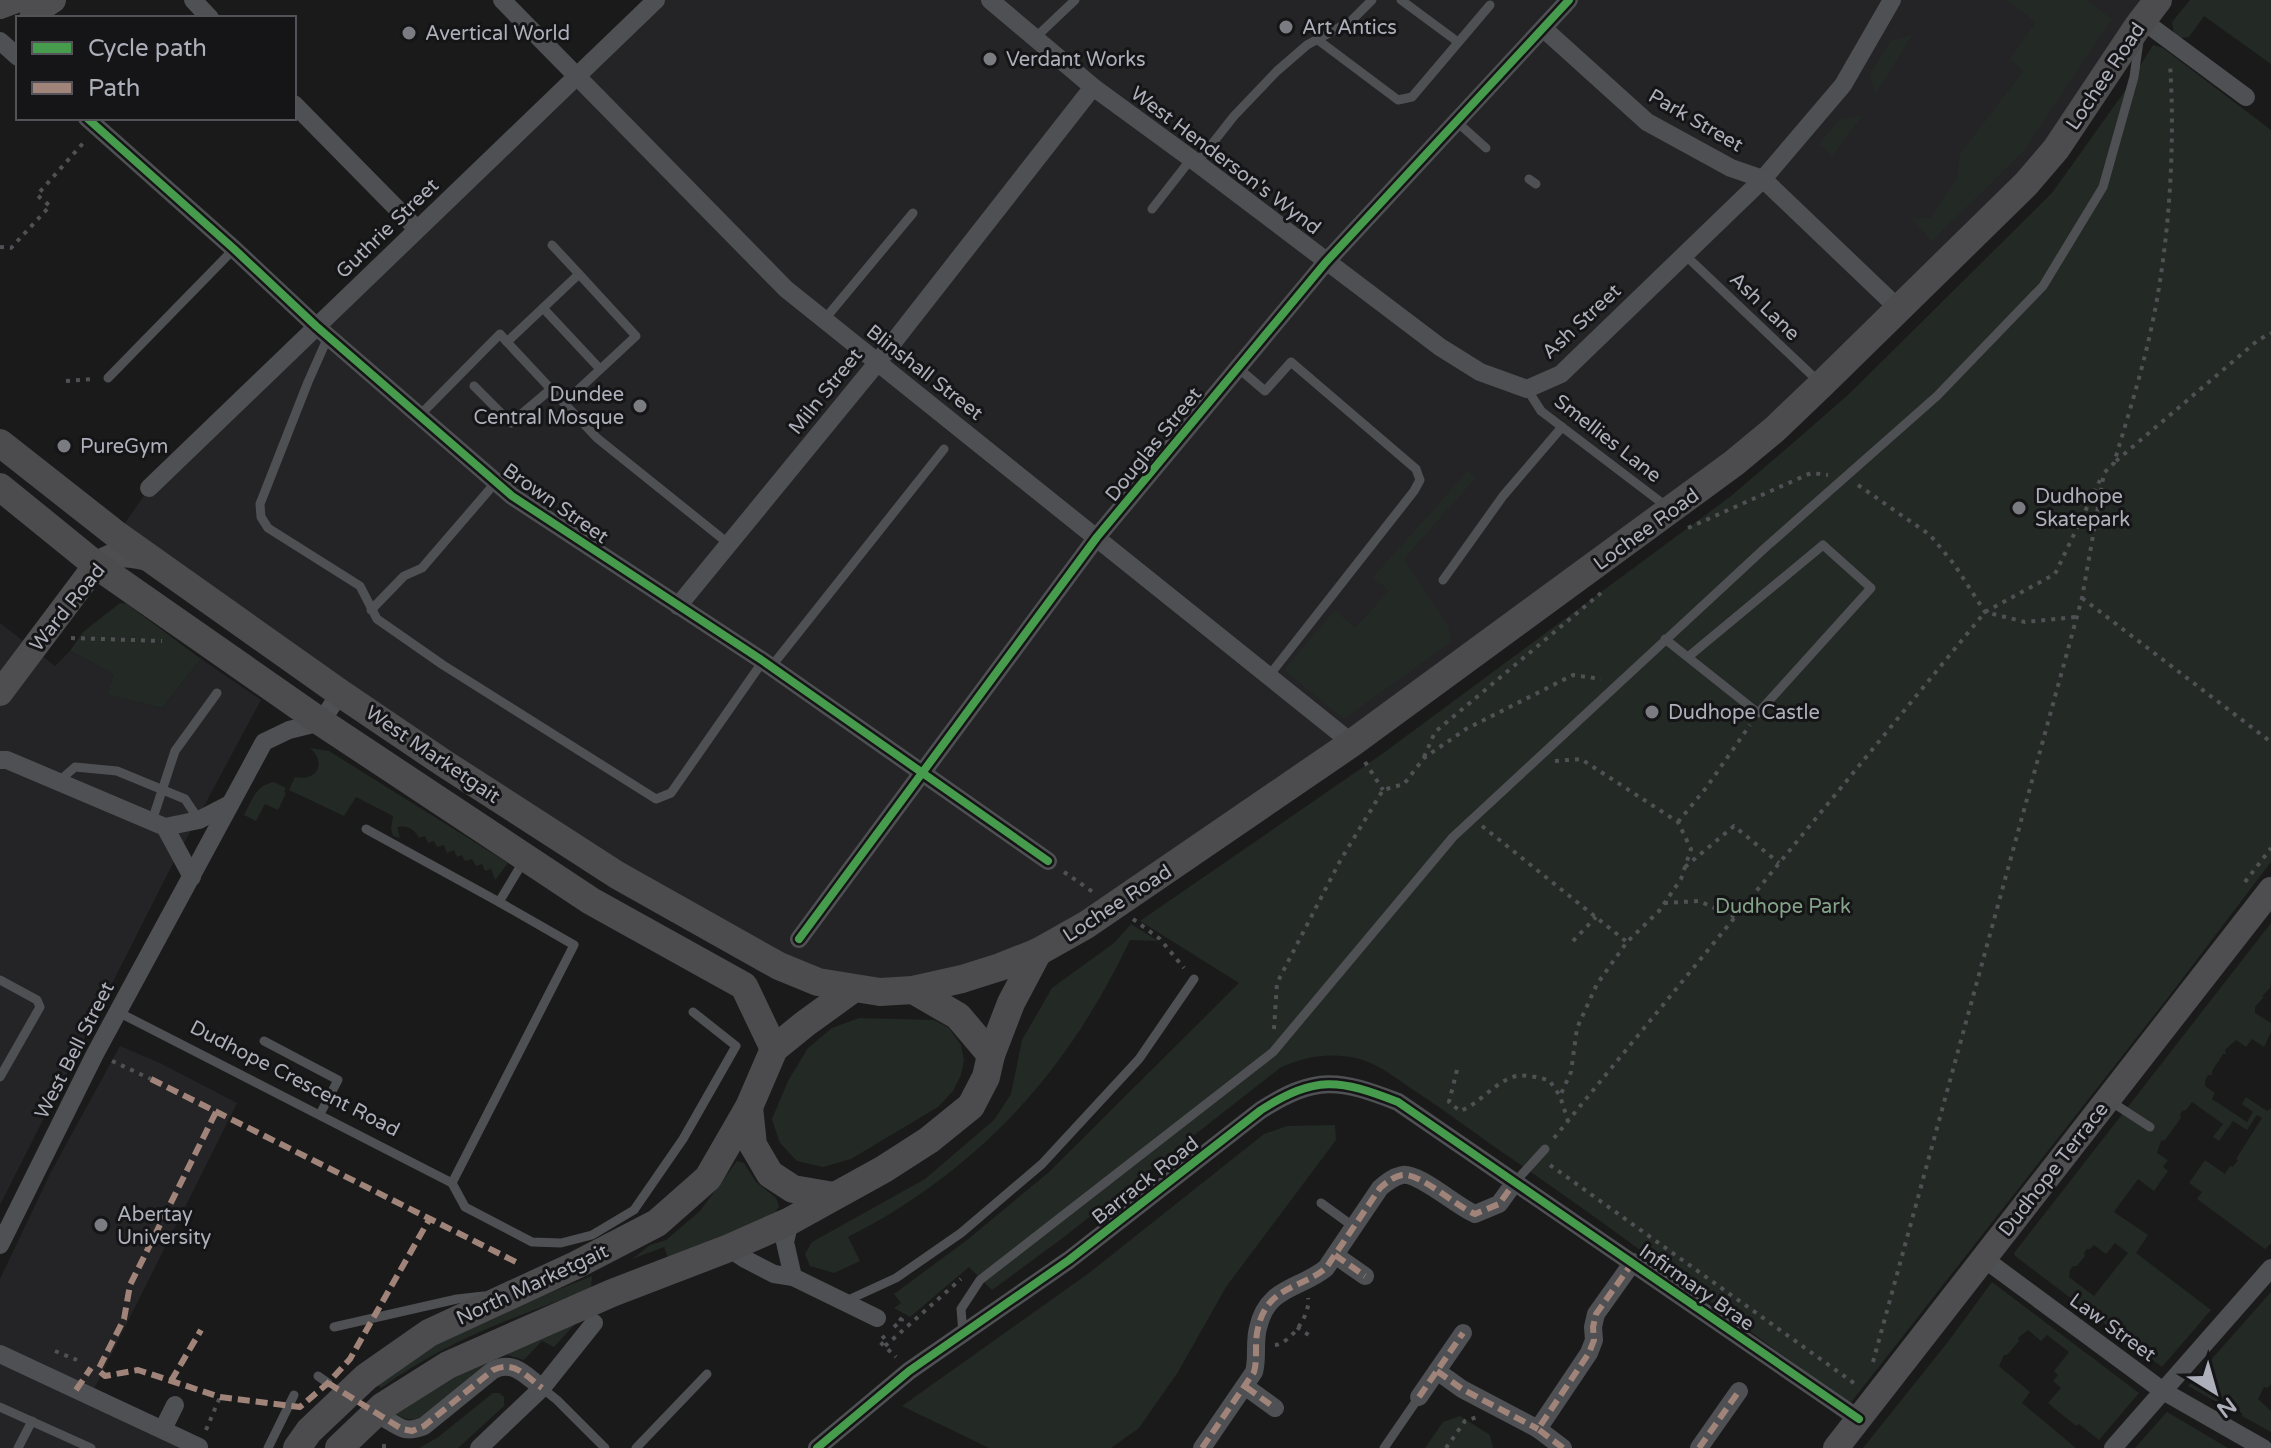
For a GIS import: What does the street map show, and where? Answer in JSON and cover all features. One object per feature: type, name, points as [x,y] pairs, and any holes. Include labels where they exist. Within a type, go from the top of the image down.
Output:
[{"type":"main road","name":"Lochee Road","points":[[913,990],[962,979],[1038,952],[1123,913],[1744,455],[1822,384],[2005,206],[2056,149],[2150,10]]},
{"type":"main road","name":"West Marketgait","points":[[0,443],[117,535],[340,693],[617,875],[779,966],[818,982],[853,989]]},
{"type":"main road","name":"West Marketgait","points":[[0,487],[96,565],[321,722],[591,901],[744,986],[774,1049]]},
{"type":"main road","points":[[991,1055],[958,1016],[913,990],[880,992],[853,989],[774,1049],[749,1107],[753,1145],[770,1174],[793,1189],[834,1196],[929,1140],[971,1106],[986,1077],[1011,1003],[1038,952]]},
{"type":"main road","name":"North Marketgait","points":[[297,1448],[309,1431],[366,1377],[429,1333],[576,1265],[657,1223],[708,1178],[749,1107]]},
{"type":"main road","name":"North Marketgait","points":[[342,1446],[383,1406],[448,1365],[612,1293],[729,1248],[790,1221],[834,1196]]},
{"type":"street","points":[[0,6],[16,0]]},
{"type":"street","points":[[33,16],[53,0]]},
{"type":"street","points":[[193,0],[208,16]]},
{"type":"street","name":"Blinshall Street","points":[[502,0],[786,289],[1352,743]]},
{"type":"street","name":"Guthrie Street","points":[[149,488],[322,332],[417,229],[656,0]]},
{"type":"street","name":"West Henderson's Wynd","points":[[990,0],[1093,87],[1326,262]]},
{"type":"street","name":"Douglas Street","points":[[799,939],[1097,537],[1326,262],[1569,0]]},
{"type":"street","name":"Ash Street","points":[[1527,389],[1561,374],[1763,179],[1843,85],[1892,0]]},
{"type":"street","points":[[2150,10],[2246,97]]},
{"type":"street","name":"Park Street","points":[[1544,29],[1647,122],[1731,168],[1763,179],[1899,309]]},
{"type":"street","points":[[0,41],[16,55]]},
{"type":"street","name":"Miln Street","points":[[678,606],[877,363],[1093,87]]},
{"type":"street","points":[[296,106],[417,229]]},
{"type":"street","name":"Brown Street","points":[[92,123],[322,332],[512,496],[767,664],[1048,861]]},
{"type":"street","points":[[1326,262],[1440,347],[1480,372],[1527,389]]},
{"type":"street","name":"Ward Road","points":[[0,693],[96,565],[110,556],[124,553],[152,559]]},
{"type":"street","points":[[321,722],[340,693]]},
{"type":"street","name":"West Bell Street","points":[[0,1245],[95,1054],[264,742],[289,730],[321,722]]},
{"type":"street","points":[[2,757],[158,824],[199,820],[230,804]]},
{"type":"street","points":[[158,824],[192,877]]},
{"type":"street","name":"Dudhope Terrace","points":[[1836,1448],[2271,890]]},
{"type":"street","name":"Barrack Road","points":[[817,1448],[874,1399],[1069,1260],[1285,1094],[1313,1084],[1340,1083],[1368,1090],[1398,1102],[1515,1182]]},
{"type":"street","points":[[1202,1448],[1254,1372],[1258,1361],[1257,1330],[1262,1315],[1285,1289],[1317,1276],[1326,1268],[1380,1188],[1391,1179],[1405,1174],[1417,1178],[1462,1209],[1475,1214],[1499,1204],[1515,1182]]},
{"type":"street","name":"Infirmary Brae","points":[[1515,1182],[1859,1419]]},
{"type":"street","points":[[790,1221],[785,1242],[793,1277]]},
{"type":"street","points":[[729,1248],[774,1274],[793,1277],[877,1318]]},
{"type":"street","points":[[1335,1255],[1365,1276]]},
{"type":"street","name":"Law Street","points":[[1983,1258],[2163,1391],[2263,1448]]},
{"type":"street","points":[[1538,1429],[1589,1353],[1594,1340],[1596,1314],[1633,1262]]},
{"type":"street","points":[[2113,1448],[2271,1268]]},
{"type":"street","points":[[479,1448],[542,1388],[594,1323]]},
{"type":"street","points":[[1419,1397],[1463,1333]]},
{"type":"street","points":[[0,1354],[199,1447]]},
{"type":"street","points":[[386,1419],[412,1431],[424,1426],[503,1365],[514,1367],[542,1388]]},
{"type":"street","points":[[1437,1371],[1462,1389],[1538,1429],[1563,1448]]},
{"type":"street","points":[[1246,1387],[1275,1408]]},
{"type":"street","points":[[1699,1448],[1739,1391]]},
{"type":"street","points":[[163,1429],[175,1405]]},
{"type":"lane","points":[[1035,38],[1075,0]]},
{"type":"lane","points":[[1152,209],[1266,82],[1307,45],[1351,21],[1372,0]]},
{"type":"lane","points":[[1401,0],[1458,42]]},
{"type":"lane","points":[[1318,40],[1398,100],[1412,97],[1490,5]]},
{"type":"lane","points":[[963,1333],[961,1309],[978,1283],[1273,1052],[1453,837],[1665,639],[1937,396],[2043,286],[2103,187],[2150,10]]},
{"type":"lane","points":[[1457,122],[1486,148]]},
{"type":"lane","points":[[824,320],[913,213]]},
{"type":"lane","points":[[552,245],[636,336],[564,403]]},
{"type":"lane","points":[[108,378],[234,249]]},
{"type":"lane","name":"Ash Lane","points":[[1684,254],[1822,384]]},
{"type":"lane","points":[[507,342],[579,274]]},
{"type":"lane","points":[[543,308],[600,369]]},
{"type":"lane","points":[[322,332],[308,382],[260,504],[261,517],[268,528],[360,586],[377,619],[443,665],[656,799],[671,793],[767,664],[944,449]]},
{"type":"lane","points":[[419,416],[500,334],[597,438],[729,544]]},
{"type":"lane","points":[[1237,367],[1265,391],[1291,362],[1416,469],[1420,480],[1268,677]]},
{"type":"lane","points":[[474,386],[511,423],[551,389]]},
{"type":"lane","name":"Smellies Lane","points":[[1527,389],[1541,411],[1671,511]]},
{"type":"lane","points":[[1443,580],[1503,496],[1562,427]]},
{"type":"lane","points":[[371,610],[404,576],[422,568],[496,482]]},
{"type":"lane","points":[[1665,639],[1758,713],[1871,588],[1823,545],[1688,657]]},
{"type":"lane","points":[[158,824],[162,789],[175,751],[217,693]]},
{"type":"lane","points":[[58,782],[75,767],[117,771],[185,799],[199,820]]},
{"type":"lane","points":[[366,829],[574,945],[452,1183],[465,1207],[532,1242],[561,1243],[592,1235],[634,1210],[683,1139],[736,1046],[693,1012]]},
{"type":"lane","points":[[499,902],[526,857]]},
{"type":"lane","points":[[845,1302],[896,1278],[961,1233],[1042,1164],[1139,1059],[1194,979]]},
{"type":"lane","points":[[0,980],[37,1000],[40,1007],[0,1077]]},
{"type":"lane","name":"Dudhope Crescent Road","points":[[118,1012],[452,1183]]},
{"type":"lane","points":[[264,1041],[338,1080],[320,1114]]},
{"type":"lane","points":[[2108,1099],[2150,1127]]},
{"type":"lane","points":[[1515,1182],[1542,1153]]},
{"type":"lane","points":[[1321,1203],[1354,1227]]},
{"type":"lane","points":[[334,1327],[457,1299],[516,1292]]},
{"type":"lane","points":[[636,1448],[707,1374]]},
{"type":"lane","points":[[318,1376],[328,1383]]},
{"type":"lane","points":[[542,1388],[605,1448]]},
{"type":"lane","points":[[268,1448],[294,1395]]},
{"type":"lane","points":[[1384,1448],[1419,1397]]},
{"type":"lane","points":[[0,1407],[91,1448]]},
{"type":"lane","points":[[18,1448],[32,1421]]},
{"type":"path","points":[[2114,463],[2147,349],[2165,252],[2171,149],[2170,64]]},
{"type":"path","points":[[0,247],[11,248],[50,206],[37,195],[92,123]]},
{"type":"path","points":[[1859,1419],[1865,1391],[1542,1153],[1985,612],[2055,574],[2104,473],[2257,341],[2271,333]]},
{"type":"path","points":[[66,381],[108,378]]},
{"type":"path","points":[[1671,511],[1686,529],[1811,473],[1845,477],[1930,535],[1954,564],[1985,612],[2025,622],[2077,617]]},
{"type":"path","points":[[1871,1369],[2082,598],[2104,473]]},
{"type":"path","points":[[1273,1052],[1277,983],[1340,861],[1383,790],[1404,784],[1424,758],[1435,732],[1606,589]]},
{"type":"path","points":[[2082,598],[2271,742]]},
{"type":"path","points":[[68,638],[168,641]]},
{"type":"path","points":[[1424,758],[1466,729],[1573,675],[1619,682]]},
{"type":"path","points":[[1678,822],[1706,788],[1758,713]]},
{"type":"path","points":[[1352,743],[1383,790]]},
{"type":"path","points":[[1552,761],[1581,759],[1678,822],[1691,849],[1681,879],[1664,903],[1627,942],[1597,984],[1577,1028],[1571,1072],[1560,1096]]},
{"type":"path","points":[[1473,819],[1627,942]]},
{"type":"path","points":[[1685,867],[1734,826],[1779,863]]},
{"type":"path","points":[[1048,861],[1160,939],[1194,979]]},
{"type":"path","points":[[1664,903],[1699,901],[1735,917]]},
{"type":"path","points":[[1573,941],[1596,917]]},
{"type":"path","points":[[95,1054],[151,1079]]},
{"type":"path","points":[[1457,1070],[1449,1102],[1460,1111],[1518,1075],[1549,1080],[1560,1096],[1568,1121]]},
{"type":"path","points":[[885,1346],[968,1273],[978,1283]]},
{"type":"path","points":[[1287,1342],[1307,1312]]},
{"type":"path","points":[[1297,1327],[1310,1336]]},
{"type":"path","points":[[55,1351],[77,1360]]},
{"type":"path","points":[[199,1447],[220,1397]]},
{"type":"path","points":[[1446,1448],[1465,1421],[1482,1415],[1488,1403]]},
{"type":"shaded area","points":[[656,0],[2150,0],[2046,148],[1767,424],[1103,911],[913,990],[779,966],[117,535],[149,488]]},
{"type":"shaded area","points":[[0,623],[55,666],[70,651],[113,674],[109,695],[162,708],[201,659],[261,700],[168,873],[0,1205]]},
{"type":"shaded area","name":"Abertay University","points":[[120,1046],[237,1103],[92,1393],[196,1448],[0,1448],[0,1279],[51,1172]]},
{"type":"green space","points":[[2006,0],[2087,0],[2112,19],[2024,151],[1932,241],[1912,219],[1931,217],[1957,178],[1960,154],[2023,71],[2010,59],[2036,22]]},
{"type":"green space","points":[[2190,0],[2271,0],[2271,64],[2204,16],[2189,37],[2180,38],[2174,34],[2172,22]]},
{"type":"green space","points":[[1912,35],[1875,95],[1870,74],[1891,41]]},
{"type":"green space","name":"Dudhope Park","points":[[2153,45],[2163,48],[2271,130],[2271,862],[1849,1405],[1440,1108],[1380,1068],[1346,1056],[1312,1057],[1280,1068],[992,1290],[969,1267],[910,1317],[894,1308],[901,1303],[894,1294],[967,1240],[1049,1172],[1239,983],[1140,921],[1382,754],[1731,496],[1794,442],[1849,394],[2052,193],[2122,95]]},
{"type":"green space","points":[[1863,115],[1832,156],[1819,144],[1839,120]]},
{"type":"green space","points":[[1468,471],[1476,477],[1404,559],[1448,626],[1452,641],[1344,719],[1284,670],[1335,610],[1355,628],[1389,591],[1373,577]]},
{"type":"green space","points":[[120,603],[127,604],[201,659],[162,708],[108,695],[113,674],[70,651],[83,632]]},
{"type":"green space","points":[[310,748],[329,751],[508,863],[495,880],[491,869],[485,871],[482,864],[476,866],[472,859],[465,861],[462,855],[457,857],[454,850],[447,853],[444,845],[437,847],[434,841],[428,843],[425,836],[419,838],[410,828],[397,827],[400,838],[393,836],[393,816],[356,797],[344,816],[289,790],[295,777],[309,777],[317,770],[318,760]]},
{"type":"green space","points":[[274,782],[286,788],[278,810],[265,804],[256,821],[244,815],[259,790]]},
{"type":"green space","points":[[2271,923],[2270,988],[2255,1007],[2255,1013],[2271,1023],[2271,1032],[2264,1047],[2252,1039],[2246,1047],[2236,1040],[2225,1050],[2226,1054],[2223,1054],[2212,1075],[2208,1075],[2205,1086],[2215,1093],[2212,1099],[2247,1122],[2253,1112],[2242,1104],[2246,1097],[2267,1111],[2271,1108],[2271,1243],[2265,1249],[2197,1199],[2202,1192],[2189,1183],[2205,1160],[2225,1174],[2230,1166],[2233,1167],[2262,1118],[2257,1115],[2247,1130],[2233,1121],[2219,1141],[2213,1137],[2223,1124],[2192,1102],[2182,1111],[2181,1118],[2165,1140],[2161,1141],[2157,1153],[2168,1160],[2163,1167],[2168,1171],[2154,1191],[2138,1179],[2114,1212],[2148,1235],[2136,1253],[2211,1310],[2162,1367],[2014,1253]],"holes":[[[2115,1243],[2128,1253],[2094,1296],[2069,1277],[2073,1266],[2077,1266],[2087,1249],[2094,1245],[2106,1254]]]},
{"type":"green space","points":[[1131,924],[1158,941],[1130,940],[1109,982],[1061,1058],[1003,1125],[935,1183],[890,1214],[848,1237],[860,1261],[834,1273],[810,1266],[805,1254],[812,1242],[925,1179],[994,1120],[1011,1094],[1022,1040],[1052,988],[1114,943]]},
{"type":"green space","points":[[859,1018],[934,1020],[949,1028],[961,1045],[964,1060],[961,1075],[953,1091],[938,1107],[851,1159],[823,1167],[797,1161],[780,1143],[772,1119],[788,1081],[808,1048],[832,1028]]},
{"type":"green space","points":[[1335,1125],[1336,1140],[1226,1287],[1178,1372],[1139,1428],[1111,1448],[989,1448],[902,1406],[1089,1273],[1264,1134],[1287,1126]]},
{"type":"green space","points":[[737,1161],[744,1163],[756,1182],[776,1198],[779,1207],[775,1212],[668,1258],[664,1247],[632,1259],[650,1245],[666,1240],[700,1211]]},
{"type":"green space","points":[[592,1276],[591,1289],[457,1343],[381,1388],[376,1383],[436,1345],[529,1301]]},
{"type":"green space","points":[[1992,1282],[2139,1393],[2099,1440],[2048,1403],[2061,1388],[2053,1381],[2058,1375],[2054,1371],[2069,1352],[2047,1335],[2041,1341],[2028,1330],[2004,1355],[1999,1366],[2030,1392],[2022,1403],[2076,1448],[1863,1448],[1947,1343]]},
{"type":"green space","points":[[2271,1292],[2271,1384],[2268,1388],[2264,1387],[2258,1399],[2271,1411],[2271,1432],[2188,1386]]},
{"type":"green space","points":[[577,1322],[554,1347],[542,1341],[524,1360],[507,1355],[491,1361],[425,1415],[408,1419],[392,1412],[425,1386]]},
{"type":"green space","points":[[493,1393],[504,1397],[504,1406],[458,1448],[419,1448],[437,1438]]},
{"type":"green space","points":[[2167,1412],[2228,1448],[2135,1448]]},
{"type":"green space","points":[[1460,1416],[1490,1435],[1493,1448],[1425,1448],[1443,1422]]},
{"type":"marked path","points":[[151,1079],[520,1264]]},
{"type":"marked path","points":[[216,1112],[130,1285],[124,1319],[98,1370],[105,1376],[138,1370],[220,1397],[300,1407],[350,1359],[430,1218]]},
{"type":"marked path","points":[[1202,1448],[1254,1372],[1256,1339],[1262,1314],[1277,1296],[1326,1268],[1380,1188],[1396,1177],[1409,1176],[1428,1184],[1475,1214],[1499,1204],[1515,1182]]},
{"type":"marked path","points":[[1335,1255],[1365,1276]]},
{"type":"marked path","points":[[1563,1448],[1538,1429],[1589,1353],[1594,1340],[1596,1314],[1633,1262]]},
{"type":"marked path","points":[[171,1381],[201,1330]]},
{"type":"marked path","points":[[1419,1397],[1463,1333]]},
{"type":"marked path","points":[[328,1383],[402,1429],[412,1431],[424,1426],[500,1367],[519,1370],[542,1388]]},
{"type":"marked path","points":[[76,1390],[91,1368]]},
{"type":"marked path","points":[[1437,1371],[1462,1389],[1538,1429]]},
{"type":"marked path","points":[[1246,1387],[1275,1408]]},
{"type":"marked path","points":[[1699,1448],[1739,1391]]},
{"type":"cycle path","points":[[799,939],[1097,537],[1326,262],[1569,0]]},
{"type":"cycle path","points":[[89,120],[316,326],[512,496],[763,661],[1048,861]]},
{"type":"cycle path","points":[[817,1448],[909,1371],[1069,1260],[1261,1110],[1297,1091],[1328,1084],[1359,1089],[1398,1102],[1859,1419]]},
{"type":"place","name":"Art Antics","points":[[1286,27]]},
{"type":"place","name":"Avertical World","points":[[409,33]]},
{"type":"place","name":"Verdant Works","points":[[990,59]]},
{"type":"place","name":"Dundee Central Mosque","points":[[640,406]]},
{"type":"place","name":"PureGym","points":[[64,446]]},
{"type":"place","name":"Dudhope Skatepark","points":[[2019,508]]},
{"type":"place","name":"Dudhope Castle","points":[[1652,712]]},
{"type":"place","name":"Abertay University","points":[[101,1225]]}]
